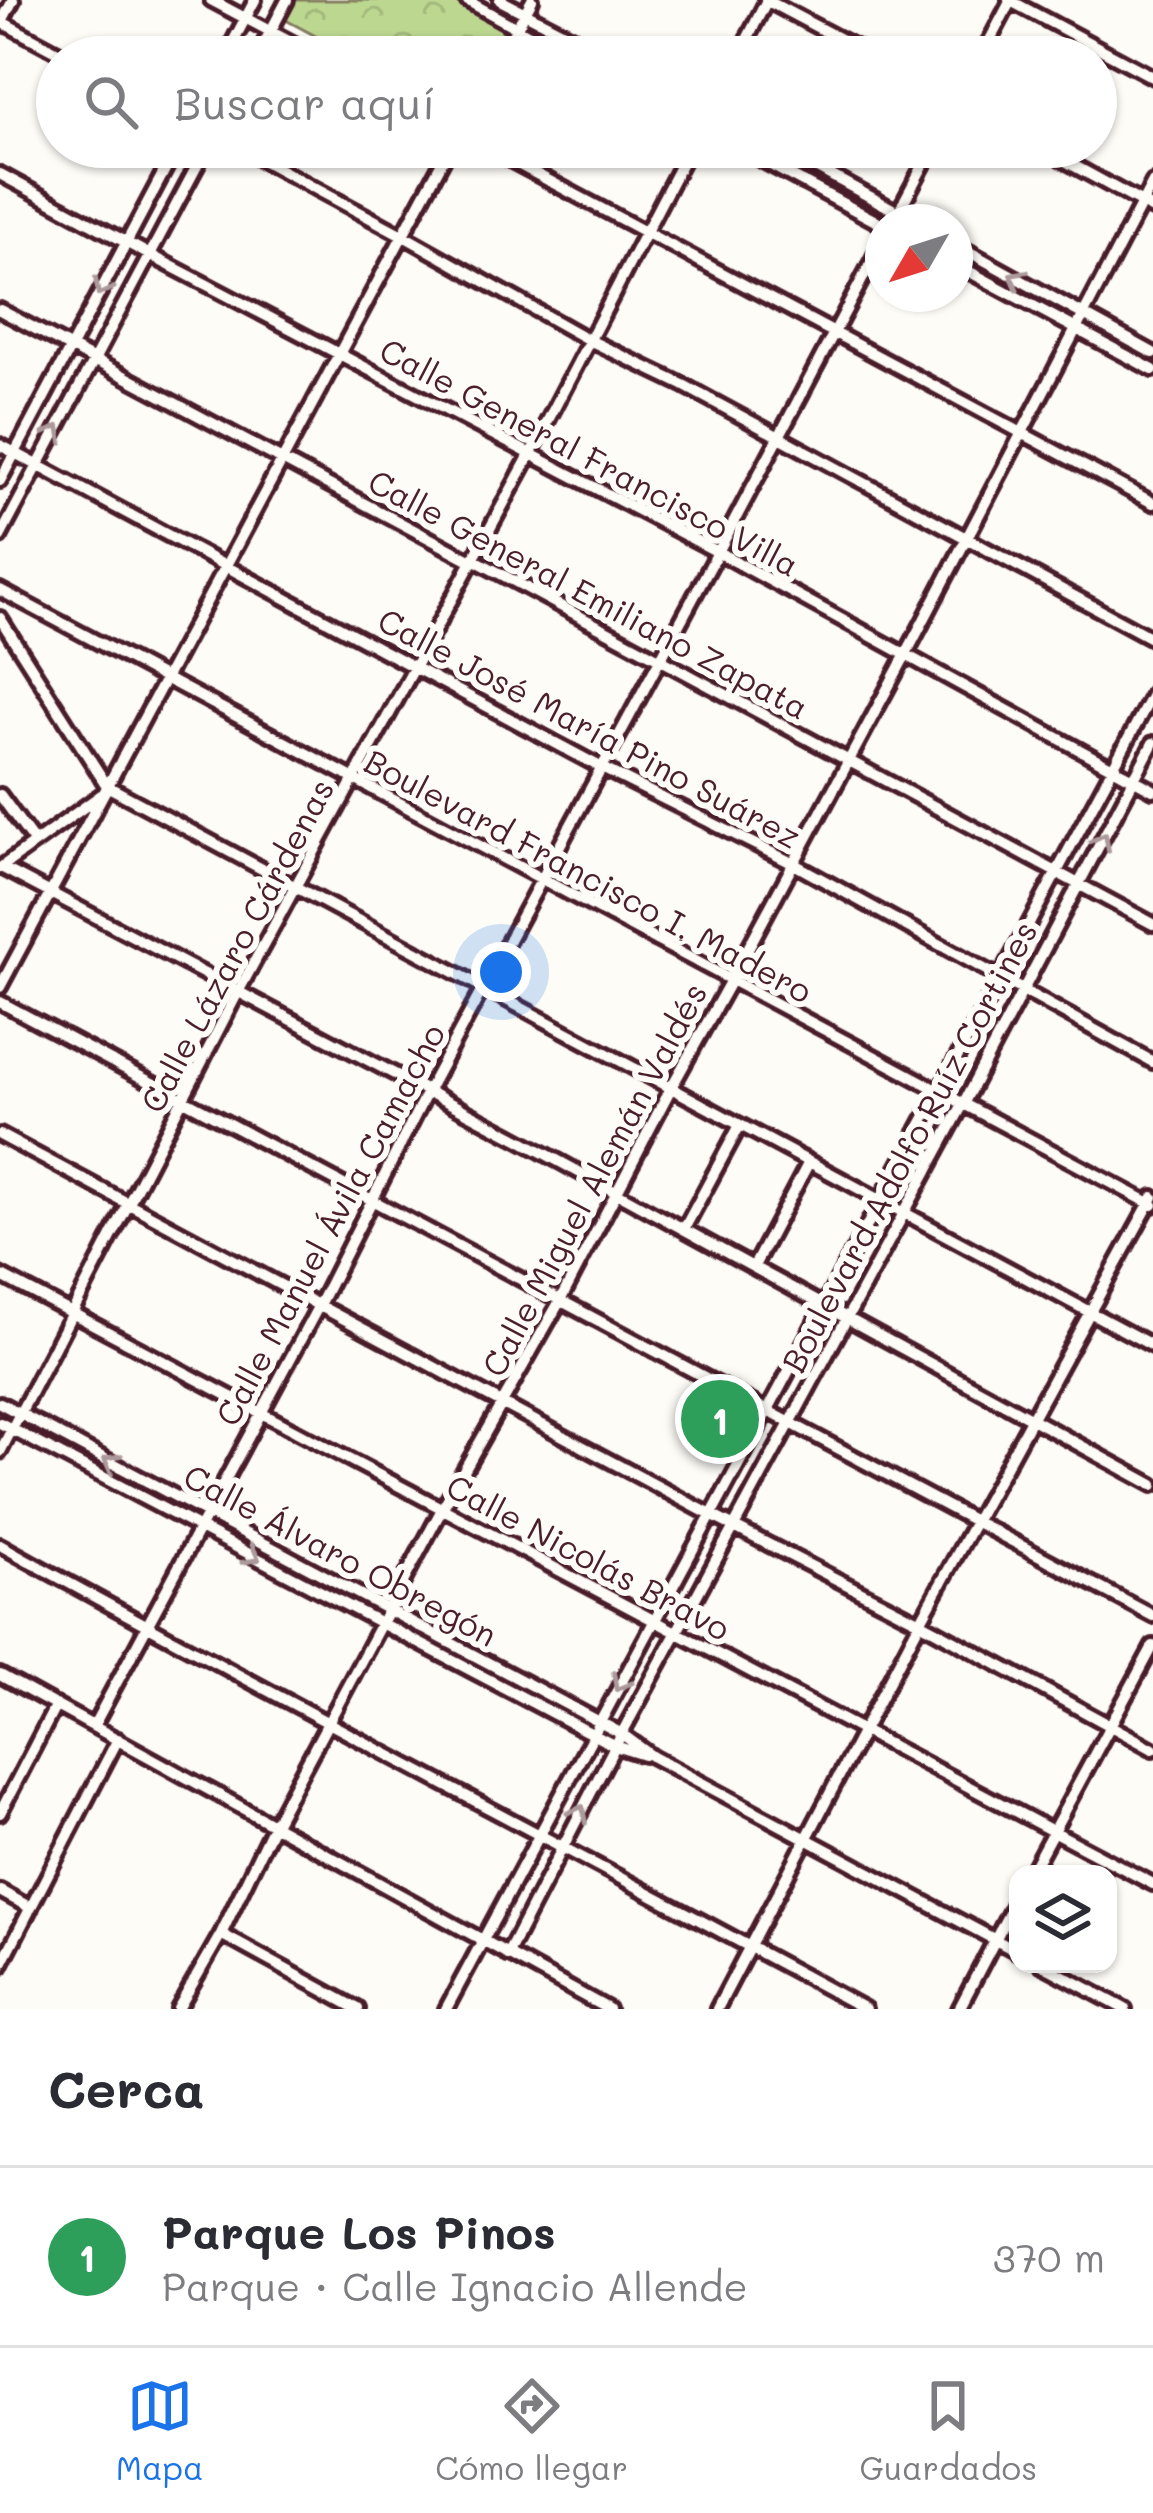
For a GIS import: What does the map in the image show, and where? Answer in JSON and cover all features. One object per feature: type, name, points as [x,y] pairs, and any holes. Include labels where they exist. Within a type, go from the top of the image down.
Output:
[{"type":"street","points":[[14,0],[0,23],[36,41]]},
{"type":"street","points":[[211,0],[280,36]]},
{"type":"street","points":[[236,36],[256,0]]},
{"type":"street","points":[[268,36],[287,0]]},
{"type":"street","points":[[466,0],[530,36]]},
{"type":"street","points":[[500,0],[569,36]]},
{"type":"street","points":[[513,36],[532,0]]},
{"type":"street","points":[[749,36],[767,0],[835,36]]},
{"type":"street","points":[[992,36],[1010,0],[1077,36]]},
{"type":"street","points":[[1117,58],[1153,77]]},
{"type":"street","points":[[0,481],[166,168]]},
{"type":"street","points":[[0,537],[195,168]]},
{"type":"street","points":[[277,168],[587,339],[682,385],[1153,639]]},
{"type":"street","points":[[0,987],[439,168]]},
{"type":"street","points":[[525,168],[1153,503]]},
{"type":"street","name":"Calle Lázaro Cárdenas","points":[[0,1452],[294,886],[472,562],[679,168]]},
{"type":"street","points":[[776,168],[865,215]]},
{"type":"street","points":[[814,168],[873,204]]},
{"type":"street","points":[[902,204],[922,168]]},
{"type":"street","points":[[1078,168],[1147,206]]},
{"type":"street","name":"Calle General Francisco Villa","points":[[0,173],[718,552],[1153,790]]},
{"type":"street","name":"Calle Miguel Alemán Valdés","points":[[178,2009],[442,1509],[561,1299],[670,1088],[1147,206],[1153,182]]},
{"type":"street","points":[[973,254],[1153,353]]},
{"type":"street","name":"Calle Manuel Ávila Camacho","points":[[94,1725],[865,274]]},
{"type":"street","points":[[973,274],[1153,370]]},
{"type":"street","name":"Calle General Emiliano Zapata","points":[[0,310],[1153,924]]},
{"type":"street","name":"Calle José María Pino Suárez","points":[[0,445],[602,768],[794,864],[1153,1062]]},
{"type":"street","name":"Boulevard Francisco I. Madero","points":[[0,590],[962,1106],[1152,1202]]},
{"type":"street","points":[[0,618],[105,790],[294,886],[1153,1346]]},
{"type":"street","name":"Boulevard Adolfo Ruíz Cortines","points":[[446,2009],[1153,693]]},
{"type":"street","name":"Boulevard Adolfo Ruíz Cortines","points":[[507,1955],[614,1746],[1153,743]]},
{"type":"street","points":[[105,790],[1,867],[617,1192],[1153,1485]]},
{"type":"street","points":[[0,795],[35,842]]},
{"type":"street","points":[[0,1002],[1153,1616]]},
{"type":"street","points":[[684,1229],[740,1125]]},
{"type":"street","points":[[0,1135],[1153,1749]]},
{"type":"street","points":[[754,1266],[809,1162]]},
{"type":"street","points":[[717,2009],[920,1622],[1152,1202]]},
{"type":"street","name":"Calle Nicolás Bravo","points":[[0,1275],[1153,1884]]},
{"type":"street","name":"Calle Álvaro Obregón","points":[[0,1403],[599,1721],[653,1757],[1009,1947]]},
{"type":"street","name":"Calle Álvaro Obregón","points":[[0,1424],[614,1746],[653,1757]]},
{"type":"street","points":[[0,1545],[866,2009]]},
{"type":"street","points":[[1035,1865],[1153,1646]]},
{"type":"street","points":[[0,1675],[608,2009]]},
{"type":"street","points":[[0,1813],[56,1705]]},
{"type":"street","points":[[0,1967],[118,1739]]},
{"type":"street","points":[[0,1891],[31,1908]]},
{"type":"street","points":[[959,2009],[1009,1912]]},
{"type":"street","points":[[220,1934],[358,2009]]},
{"type":"street","points":[[1058,1973],[1125,2009]]},
{"type":"green space","points":[[292,0],[460,0],[506,25],[500,36],[316,36],[282,18]]},
{"type":"green space","points":[[706,1386],[756,1412],[733,1454],[684,1426]]},
{"type":"place","name":"Parque Los Pinos","points":[[720,1419]]}]
